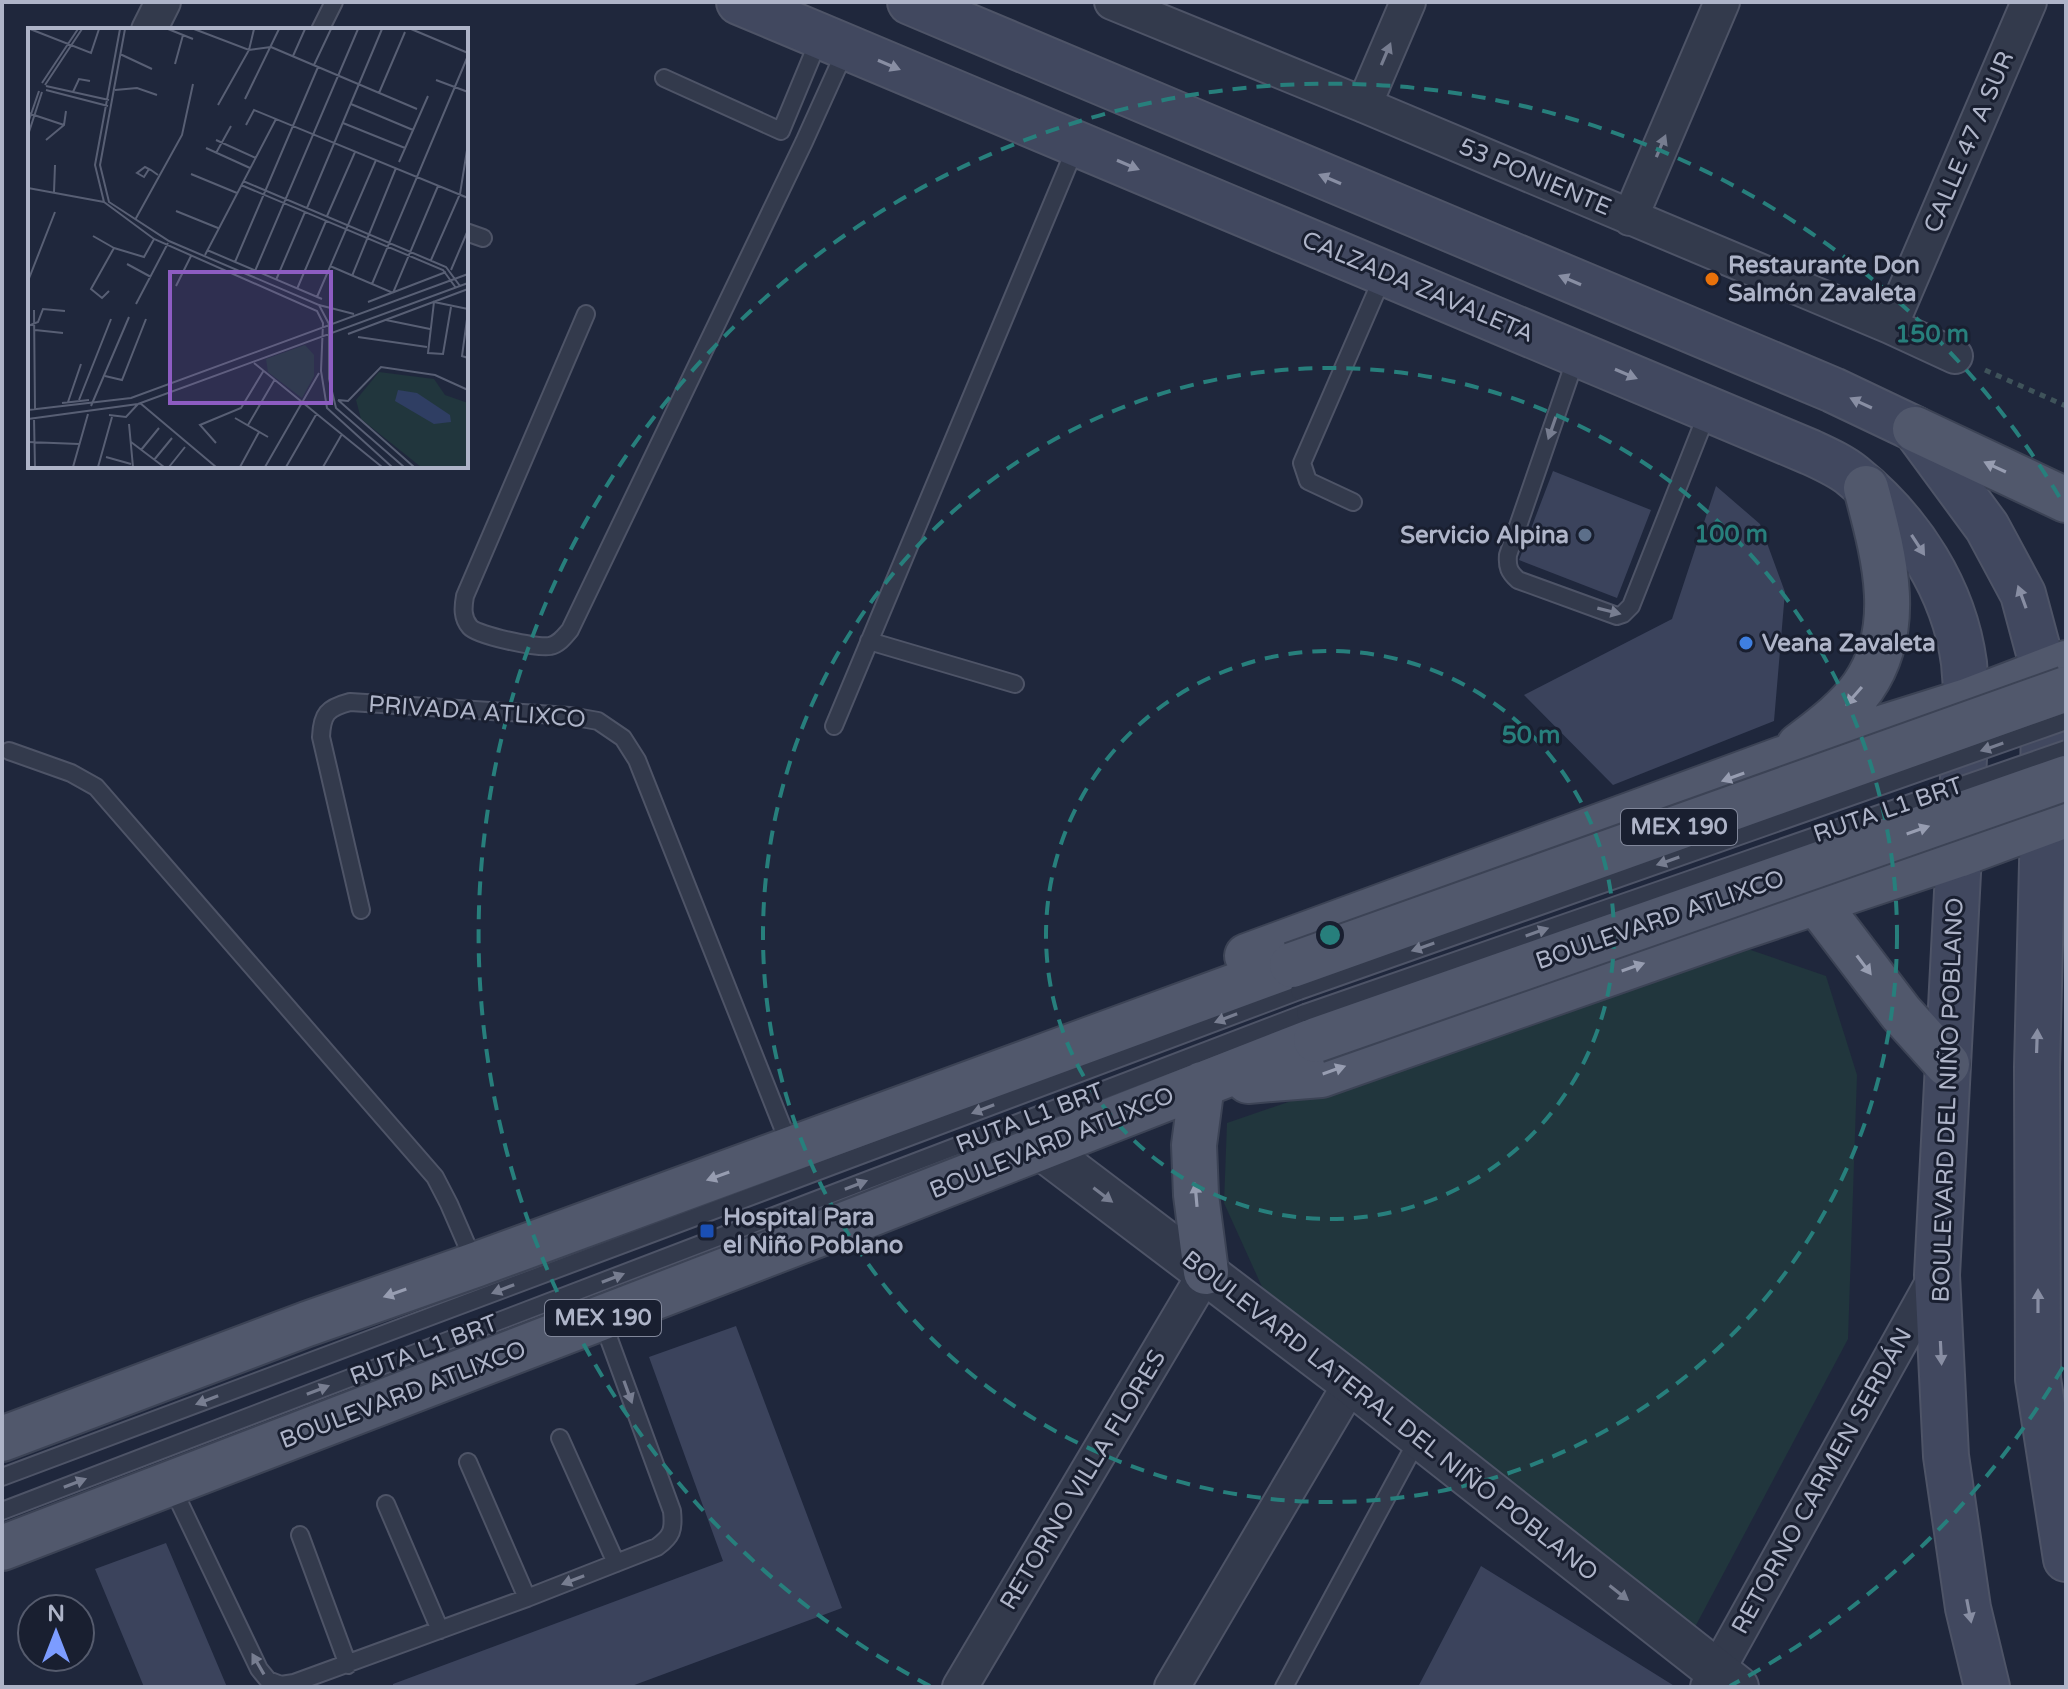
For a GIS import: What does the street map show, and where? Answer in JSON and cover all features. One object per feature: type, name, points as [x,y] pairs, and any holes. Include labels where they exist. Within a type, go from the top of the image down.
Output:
[{"type":"main road","name":"CALZADA ZAVALETA","points":[[739,2],[1830,462],[1852,475],[1891,510],[1909,532],[1939,581],[1958,635],[1967,701]]},
{"type":"main road","points":[[910,2],[1833,390],[2066,500]]},
{"type":"main road","points":[[1915,429],[1987,527],[2023,594],[2059,675],[2055,819],[2037,1067],[2038,1379],[2066,1559]]},
{"type":"main road","points":[[1782,759],[1828,724],[1862,689],[1882,647],[1886,572],[1866,488]]},
{"type":"main road","points":[[1155,1016],[1235,960],[1782,759],[2059,675]]},
{"type":"main road","name":"MEX 190","points":[[2,1439],[307,1324],[1155,1016],[1295,978],[2059,675]]},
{"type":"main road","name":"BOULEVARD DEL NIÑO POBLANO","points":[[1967,701],[1937,1275],[1946,1456],[1968,1608],[1987,1687]]},
{"type":"main road","points":[[1782,759],[1799,766],[1829,787],[1840,800],[1852,835],[1850,853],[1843,869],[1817,903]]},
{"type":"main road","name":"BOULEVARD ATLIXCO","points":[[2,1548],[1202,1084],[1310,1026],[2066,778]]},
{"type":"main road","points":[[1206,1272],[1196,1195],[1194,1145],[1202,1084],[1321,1075],[2055,819]]},
{"type":"main road","points":[[1817,903],[1901,1013],[1947,1064]]},
{"type":"street","points":[[150,28],[163,2]]},
{"type":"street","name":"53 PONIENTE","points":[[1112,2],[1364,105],[1955,356]]},
{"type":"street","points":[[1364,105],[1408,2]]},
{"type":"street","points":[[1630,218],[1722,2]]},
{"type":"street","name":"CALLE 47 A SUR","points":[[1890,326],[2029,2]]},
{"type":"street","name":"BOULEVARD LATERAL DEL NIÑO POBLANO","points":[[1041,1148],[1351,1383],[1721,1681]]},
{"type":"street","name":"RETORNO VILLA FLORES","points":[[960,1687],[1206,1272]]},
{"type":"street","name":"RETORNO CARMEN SERDÁN","points":[[1721,1681],[1937,1275]]},
{"type":"street","points":[[2038,1379],[2066,1441]]},
{"type":"street","points":[[1172,1687],[1351,1383]]},
{"type":"lane","points":[[321,28],[334,2]]},
{"type":"lane","points":[[781,131],[834,42]]},
{"type":"lane","points":[[586,314],[465,596],[463,613],[471,628],[485,635],[551,646],[562,640],[570,630],[804,142],[834,42]]},
{"type":"lane","points":[[664,78],[804,142]]},
{"type":"lane","points":[[834,726],[1077,144]]},
{"type":"lane","points":[[468,233],[483,238]]},
{"type":"lane","points":[[1353,502],[1308,481],[1302,463],[1385,273]]},
{"type":"lane","points":[[1577,354],[1508,555],[1507,566],[1518,580],[1617,616],[1627,611],[1709,409]]},
{"type":"lane","points":[[869,641],[1015,684]]},
{"type":"lane","name":"PRIVADA ATLIXCO","points":[[361,910],[321,737],[322,720],[333,706],[350,702],[570,716],[598,721],[623,738],[637,760],[791,1150]]},
{"type":"lane","name":"RUTA L1 BRT","points":[[2,1477],[1295,978],[2066,721]]},
{"type":"lane","name":"RUTA L1 BRT","points":[[2,1511],[2066,749]]},
{"type":"lane","points":[[9,751],[71,773],[96,787],[435,1177],[475,1265]]},
{"type":"lane","points":[[171,1485],[259,1669],[268,1680],[281,1685],[348,1665],[527,1598],[657,1547],[668,1539],[674,1526],[672,1511],[601,1318]]},
{"type":"lane","points":[[1284,1687],[1419,1437]]},
{"type":"lane","points":[[560,1438],[616,1563]]},
{"type":"lane","points":[[468,1462],[527,1598]]},
{"type":"lane","points":[[386,1504],[440,1630]]},
{"type":"lane","points":[[300,1535],[348,1665]]},
{"type":"path","points":[[1955,356],[2066,406]]},
{"type":"shaded area","points":[[1742,947],[1826,976],[1857,1075],[1848,1339],[1695,1627],[1263,1289],[1224,1203],[1227,1123]]},
{"type":"building","name":"Servicio Alpina","points":[[1553,471],[1651,510],[1617,598],[1519,560]]},
{"type":"building","points":[[1716,486],[1760,524],[1785,592],[1774,721],[1613,785],[1524,695],[1672,619]]},
{"type":"building","points":[[736,1326],[842,1608],[629,1687],[393,1687],[393,1684],[723,1561],[649,1357]]},
{"type":"building","points":[[166,1543],[227,1687],[144,1687],[95,1569]]},
{"type":"building","points":[[1481,1566],[1575,1624],[1676,1687],[1418,1687]]},
{"type":"place","name":"Restaurante Don Salmón Zavaleta","points":[[1712,279]]},
{"type":"place","name":"Servicio Alpina","points":[[1585,535]]},
{"type":"place","name":"Veana Zavaleta","points":[[1746,643]]},
{"type":"place","name":"Hospital Para el Niño Poblano","points":[[707,1231]]}]
